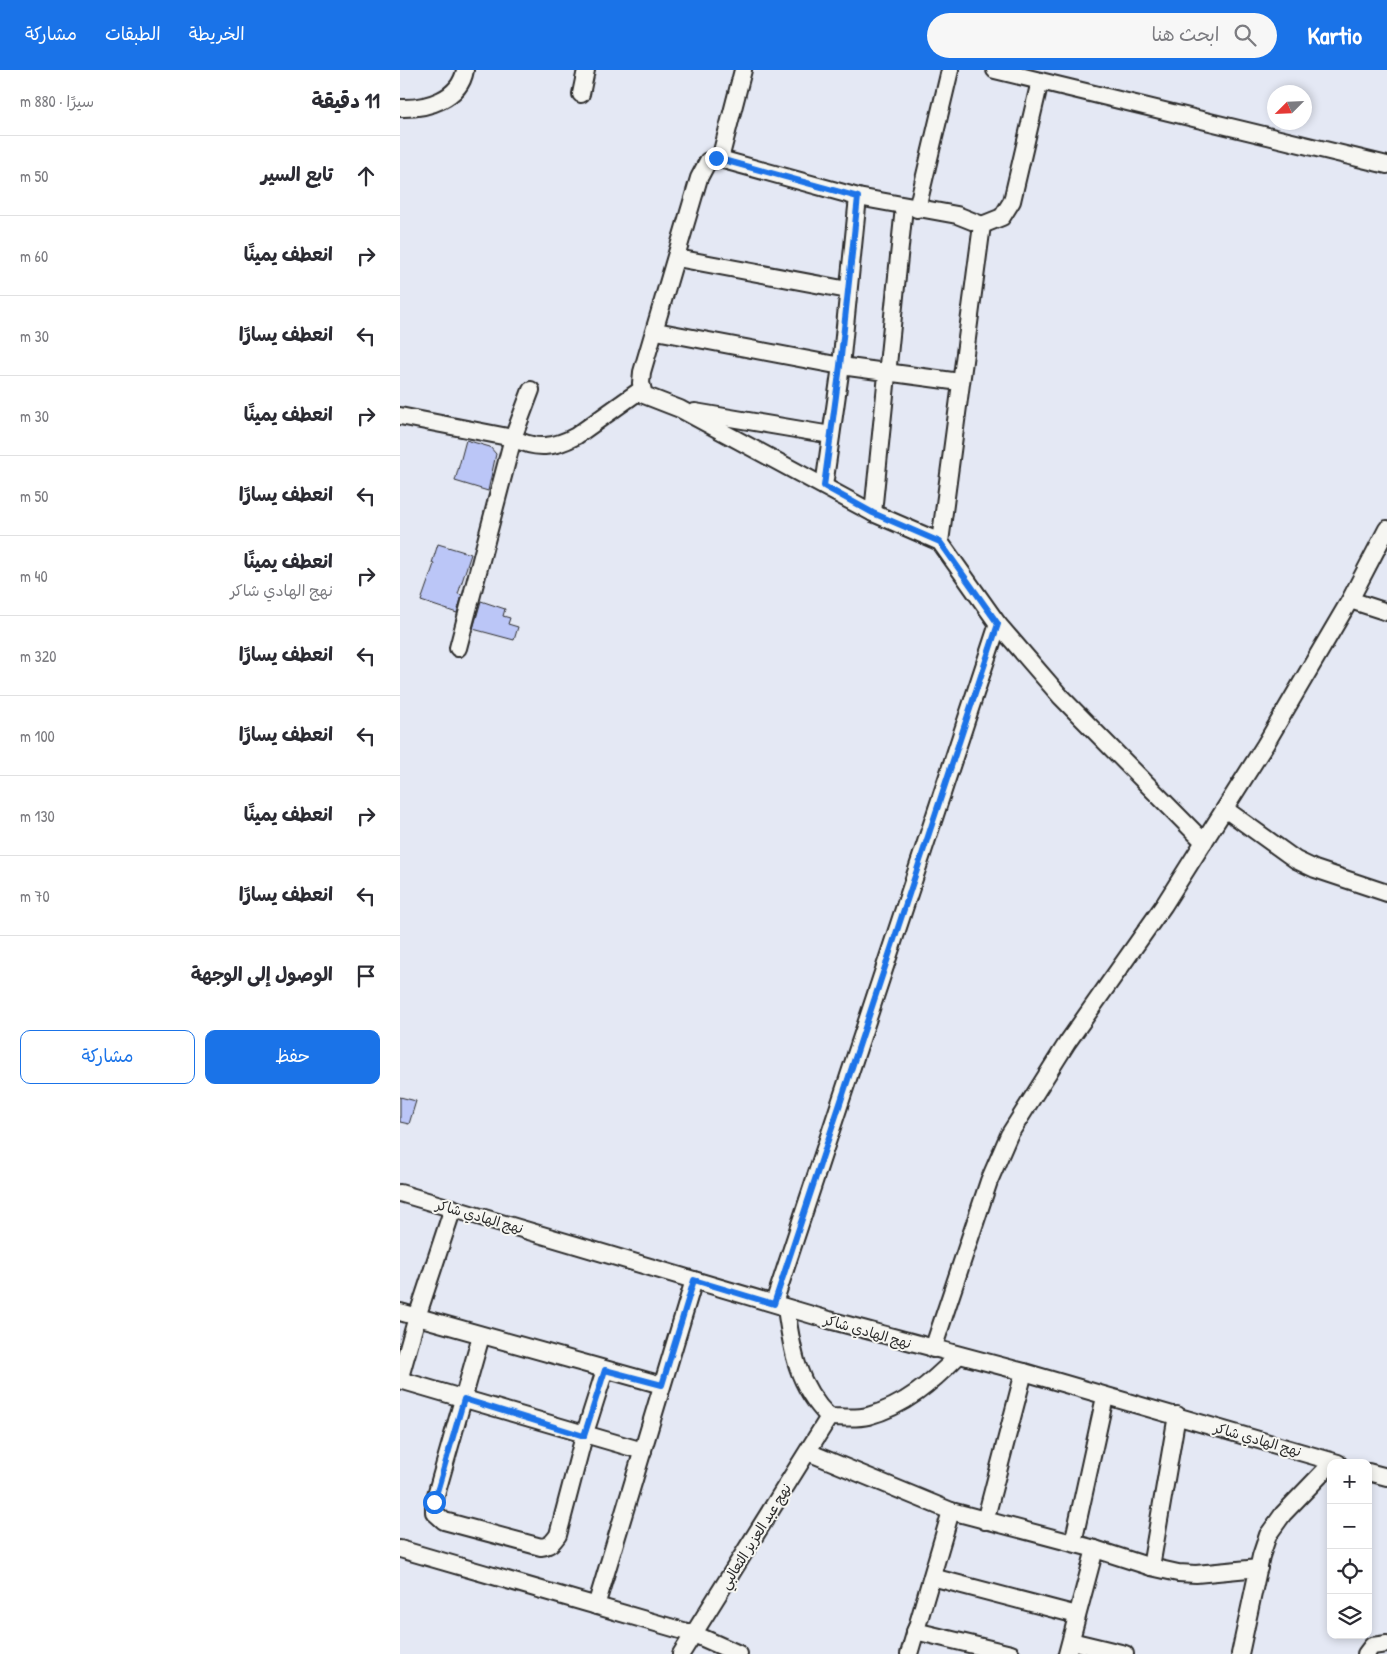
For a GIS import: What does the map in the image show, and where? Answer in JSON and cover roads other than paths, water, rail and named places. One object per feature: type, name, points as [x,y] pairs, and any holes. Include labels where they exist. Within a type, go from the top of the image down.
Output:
[{"type":"street","points":[[400,108],[421,106],[454,93],[463,79],[465,70]]},
{"type":"street","points":[[581,94],[586,70]]},
{"type":"street","points":[[720,159],[743,70]]},
{"type":"street","points":[[873,513],[886,372],[910,208],[950,70]]},
{"type":"street","points":[[995,70],[1387,165]]},
{"type":"street","points":[[831,435],[680,409],[649,399],[642,389],[642,372],[656,331],[704,167],[712,159],[720,159],[858,197],[910,208],[957,215],[982,225],[1002,217],[1012,200],[1040,81]]},
{"type":"street","points":[[824,486],[840,366],[858,197]]},
{"type":"street","points":[[940,542],[960,382],[981,246],[982,225]]},
{"type":"street","points":[[677,258],[848,290]]},
{"type":"street","points":[[656,331],[840,366],[960,382]]},
{"type":"street","points":[[400,416],[513,438],[536,447],[566,442],[642,389]]},
{"type":"street","points":[[458,648],[513,438],[531,390]]},
{"type":"street","points":[[680,409],[873,513],[940,542],[998,624],[1085,724],[1204,842]]},
{"type":"street","points":[[933,1349],[989,1181],[1009,1135],[1067,1042],[1164,905],[1265,745],[1350,600],[1387,529]]},
{"type":"street","points":[[1350,600],[1387,612]]},
{"type":"street","points":[[958,1356],[919,1392],[892,1407],[866,1416],[829,1417],[814,1402],[800,1376],[780,1306],[998,624]]},
{"type":"street","points":[[1225,809],[1296,860],[1315,869],[1387,893]]},
{"type":"street","name":"نهج الهادي شاكر","points":[[400,1193],[780,1306],[958,1356],[1024,1372],[1105,1397],[1177,1415],[1327,1461]]},
{"type":"street","points":[[452,1208],[400,1379],[584,1436],[643,1451]]},
{"type":"street","points":[[596,1606],[694,1280]]},
{"type":"street","points":[[400,1312],[662,1385]]},
{"type":"street","points":[[481,1336],[434,1502],[434,1512],[444,1521],[542,1547],[548,1546],[558,1535],[584,1436],[605,1370]]},
{"type":"street","points":[[985,1521],[1024,1372]]},
{"type":"street","points":[[1073,1543],[1105,1397]]},
{"type":"street","points":[[1151,1567],[1177,1415]]},
{"type":"street","name":"نهج عبد العزيز الثعالبي","points":[[681,1654],[829,1417]]},
{"type":"street","points":[[808,1452],[951,1511],[1096,1549],[1151,1567],[1178,1573],[1196,1574],[1259,1568]]},
{"type":"street","points":[[1240,1654],[1268,1535],[1278,1519],[1327,1469]]},
{"type":"street","points":[[1372,1473],[1387,1477]]},
{"type":"street","points":[[909,1654],[951,1511]]},
{"type":"street","points":[[400,1549],[694,1634],[739,1654]]},
{"type":"street","points":[[1096,1549],[1069,1648],[1125,1654]]},
{"type":"street","points":[[932,1577],[1077,1615]]},
{"type":"street","points":[[916,1631],[1010,1654]]},
{"type":"street","points":[[1366,1654],[1372,1646],[1387,1644]]}]
